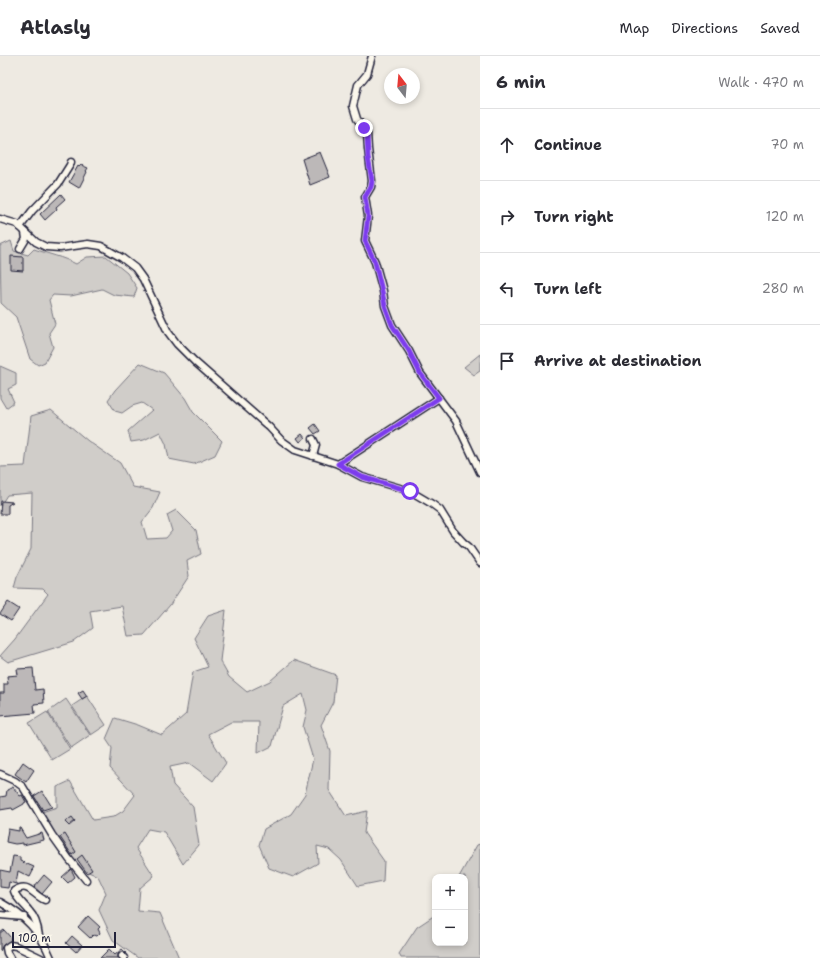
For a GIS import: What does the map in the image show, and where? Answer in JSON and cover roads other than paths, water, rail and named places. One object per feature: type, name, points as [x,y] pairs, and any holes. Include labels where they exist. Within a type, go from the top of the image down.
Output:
[{"type":"street","points":[[372,56],[367,74],[358,85],[352,106],[357,119],[367,133],[368,157],[372,181],[371,187],[365,197],[368,216],[365,241],[375,262],[385,306],[392,325],[409,351],[420,373],[456,421],[480,472]]},
{"type":"street","points":[[20,227],[32,211],[58,184],[71,162]]},
{"type":"street","points":[[0,219],[17,224],[36,242],[46,247],[60,248],[88,244],[101,246],[131,265],[143,279],[168,332],[177,344],[211,376],[270,427],[281,440],[295,450],[338,464],[362,477],[410,491],[432,504],[440,510],[453,531],[469,547],[480,563]]},
{"type":"street","points":[[20,249],[26,238],[25,232]]},
{"type":"street","points":[[338,464],[439,398]]},
{"type":"street","points":[[313,439],[316,445],[313,456]]},
{"type":"street","points":[[0,774],[23,786],[52,835],[86,880]]},
{"type":"street","points":[[40,936],[32,913],[16,896],[14,891],[18,888],[24,887],[30,889],[40,898],[45,900]]},
{"type":"street","points":[[0,902],[24,917],[40,936],[51,958]]},
{"type":"street","points":[[0,915],[24,917]]},
{"type":"street","points":[[10,958],[6,948],[10,945],[16,946],[41,958]]}]
